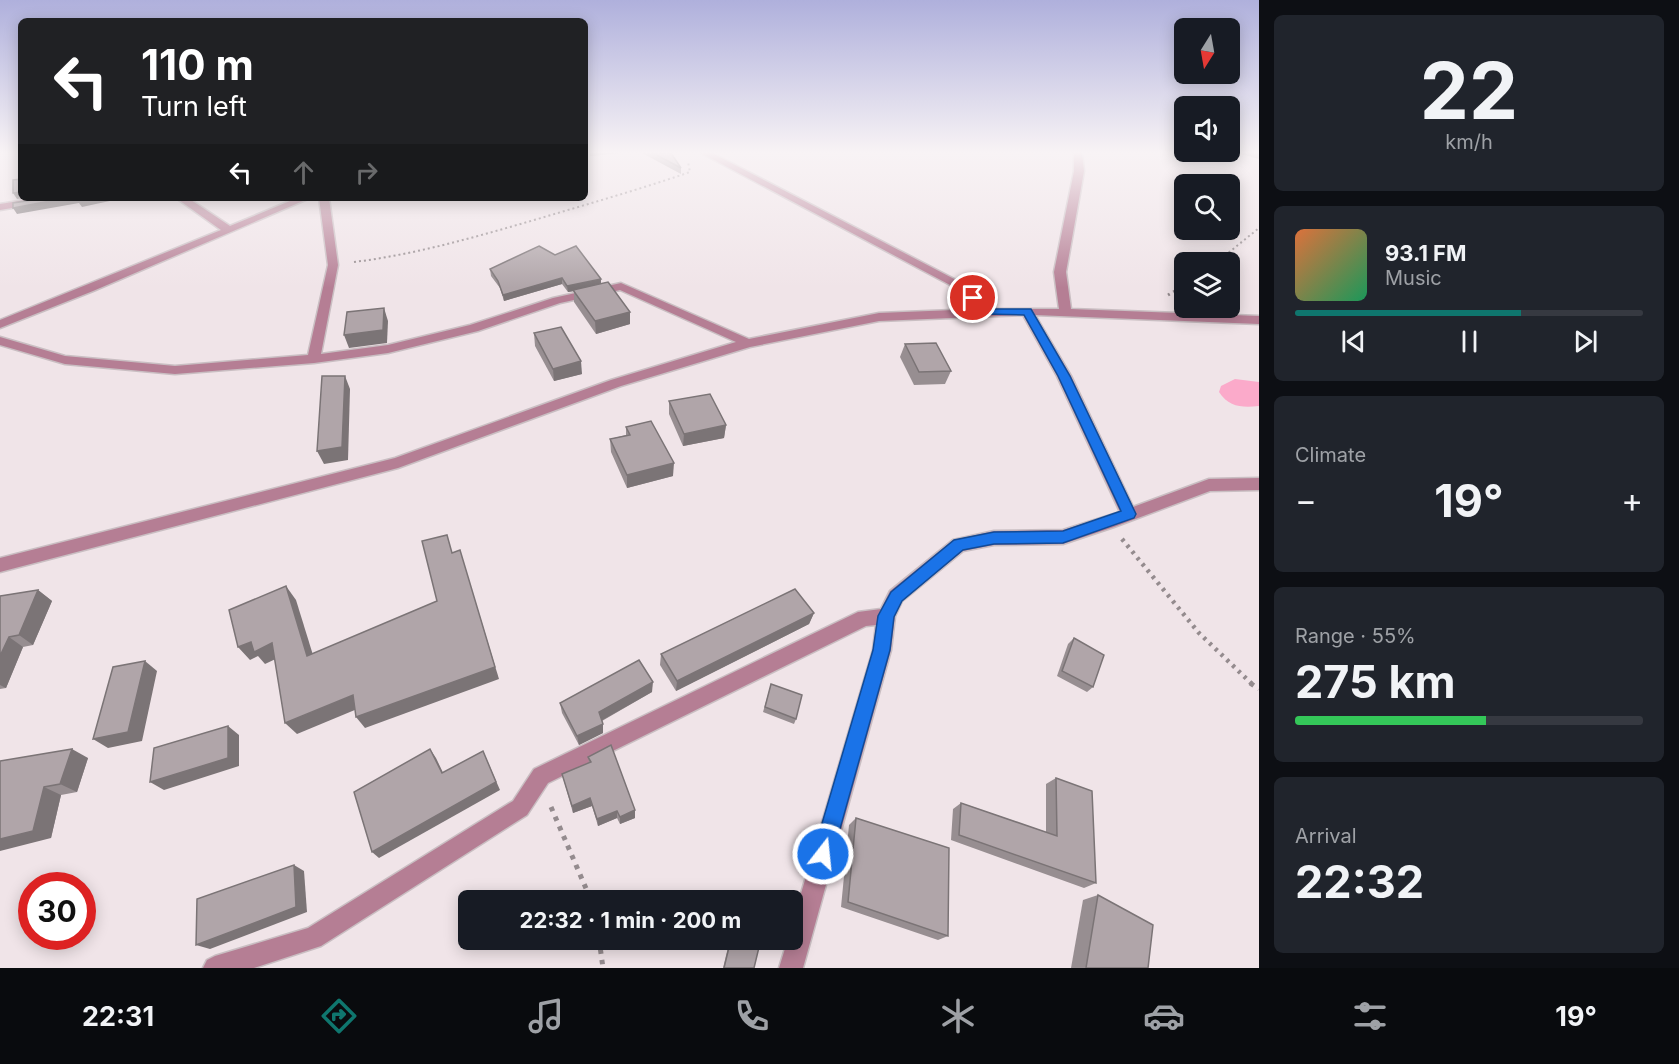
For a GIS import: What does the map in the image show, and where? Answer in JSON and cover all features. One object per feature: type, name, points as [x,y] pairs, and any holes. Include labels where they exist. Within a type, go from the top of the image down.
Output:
[{"type":"street","points":[[792,198],[956,284],[989,312]]},
{"type":"street","points":[[1065,312],[1060,272],[1074,198]]},
{"type":"street","points":[[0,207],[37,201]]},
{"type":"street","points":[[185,201],[227,229]]},
{"type":"street","points":[[0,324],[297,201]]},
{"type":"street","points":[[314,359],[333,265],[324,201]]},
{"type":"street","points":[[0,341],[65,360],[175,370],[314,359],[388,350],[474,328],[556,300],[621,286],[748,343]]},
{"type":"street","points":[[1027,311],[1064,376],[1129,514]]},
{"type":"street","points":[[0,565],[398,463],[616,383],[748,343],[879,317],[1027,311],[1259,320]]},
{"type":"street","points":[[791,968],[882,650],[886,616],[896,596],[959,545],[994,538],[1063,537],[1108,523],[1209,485],[1259,484]]},
{"type":"street","points":[[215,968],[314,938],[520,808],[541,776],[864,618],[886,616]]},
{"type":"path","points":[[333,265],[387,259],[491,233],[608,198]]},
{"type":"path","points":[[1229,252],[1259,228]]},
{"type":"path","points":[[1108,523],[1167,592],[1198,633],[1245,680],[1259,689]]},
{"type":"path","points":[[541,776],[558,825],[587,890]]},
{"type":"path","points":[[600,950],[603,968]]},
{"type":"shaded area","points":[[1235,379],[1259,382],[1259,406],[1247,407],[1232,404],[1223,397],[1219,392],[1221,386]]},
{"type":"building","points":[[26,201],[50,201],[13,208],[13,203]]},
{"type":"building","points":[[539,246],[555,255],[576,246],[601,279],[567,286],[562,278],[503,295],[490,269]]},
{"type":"building","points":[[608,282],[630,312],[595,321],[573,290]]},
{"type":"building","points":[[384,308],[383,330],[344,335],[347,312]]},
{"type":"building","points":[[561,327],[581,361],[553,369],[534,333]]},
{"type":"building","points":[[936,343],[951,371],[919,372],[905,344]]},
{"type":"building","points":[[322,376],[345,376],[342,447],[317,451]]},
{"type":"building","points":[[710,394],[726,425],[684,434],[669,401]]},
{"type":"building","points":[[651,421],[674,463],[627,475],[610,439],[630,435],[626,427]]},
{"type":"building","points":[[447,535],[452,553],[460,550],[495,667],[356,717],[353,695],[285,723],[272,643],[254,652],[251,642],[238,647],[229,610],[286,586],[307,656],[437,601],[422,541]]},
{"type":"building","points":[[795,589],[814,613],[677,681],[661,654]]},
{"type":"building","points":[[38,590],[19,635],[9,637],[0,656],[0,596]]},
{"type":"building","points":[[1074,638],[1104,655],[1093,687],[1062,671]]},
{"type":"building","points":[[639,660],[653,682],[599,712],[603,724],[577,736],[560,703]]},
{"type":"building","points":[[145,661],[128,732],[93,739],[113,667]]},
{"type":"building","points":[[771,684],[802,695],[796,719],[765,707]]},
{"type":"building","points":[[228,726],[228,758],[150,782],[154,748]]},
{"type":"building","points":[[611,745],[635,810],[620,817],[617,811],[597,819],[590,798],[572,806],[562,774],[591,762],[588,757]]},
{"type":"building","points":[[72,749],[60,784],[44,787],[33,831],[0,839],[0,761]]},
{"type":"building","points":[[430,749],[442,773],[483,751],[496,782],[372,852],[354,792]]},
{"type":"building","points":[[1056,778],[1092,791],[1096,883],[959,835],[961,803],[1057,836]]},
{"type":"building","points":[[856,818],[949,848],[948,936],[848,902]]},
{"type":"building","points":[[294,865],[296,907],[196,945],[197,899]]},
{"type":"building","points":[[1098,895],[1153,925],[1148,968],[1086,968]]},
{"type":"building","points":[[728,950],[758,950],[754,968],[724,968]]},
{"type":"route","points":[[823,854],[882,650],[886,616],[896,596],[930,566],[959,545],[994,538],[1063,537],[1129,514],[1064,376],[1027,311],[989,312],[973,298]]}]
